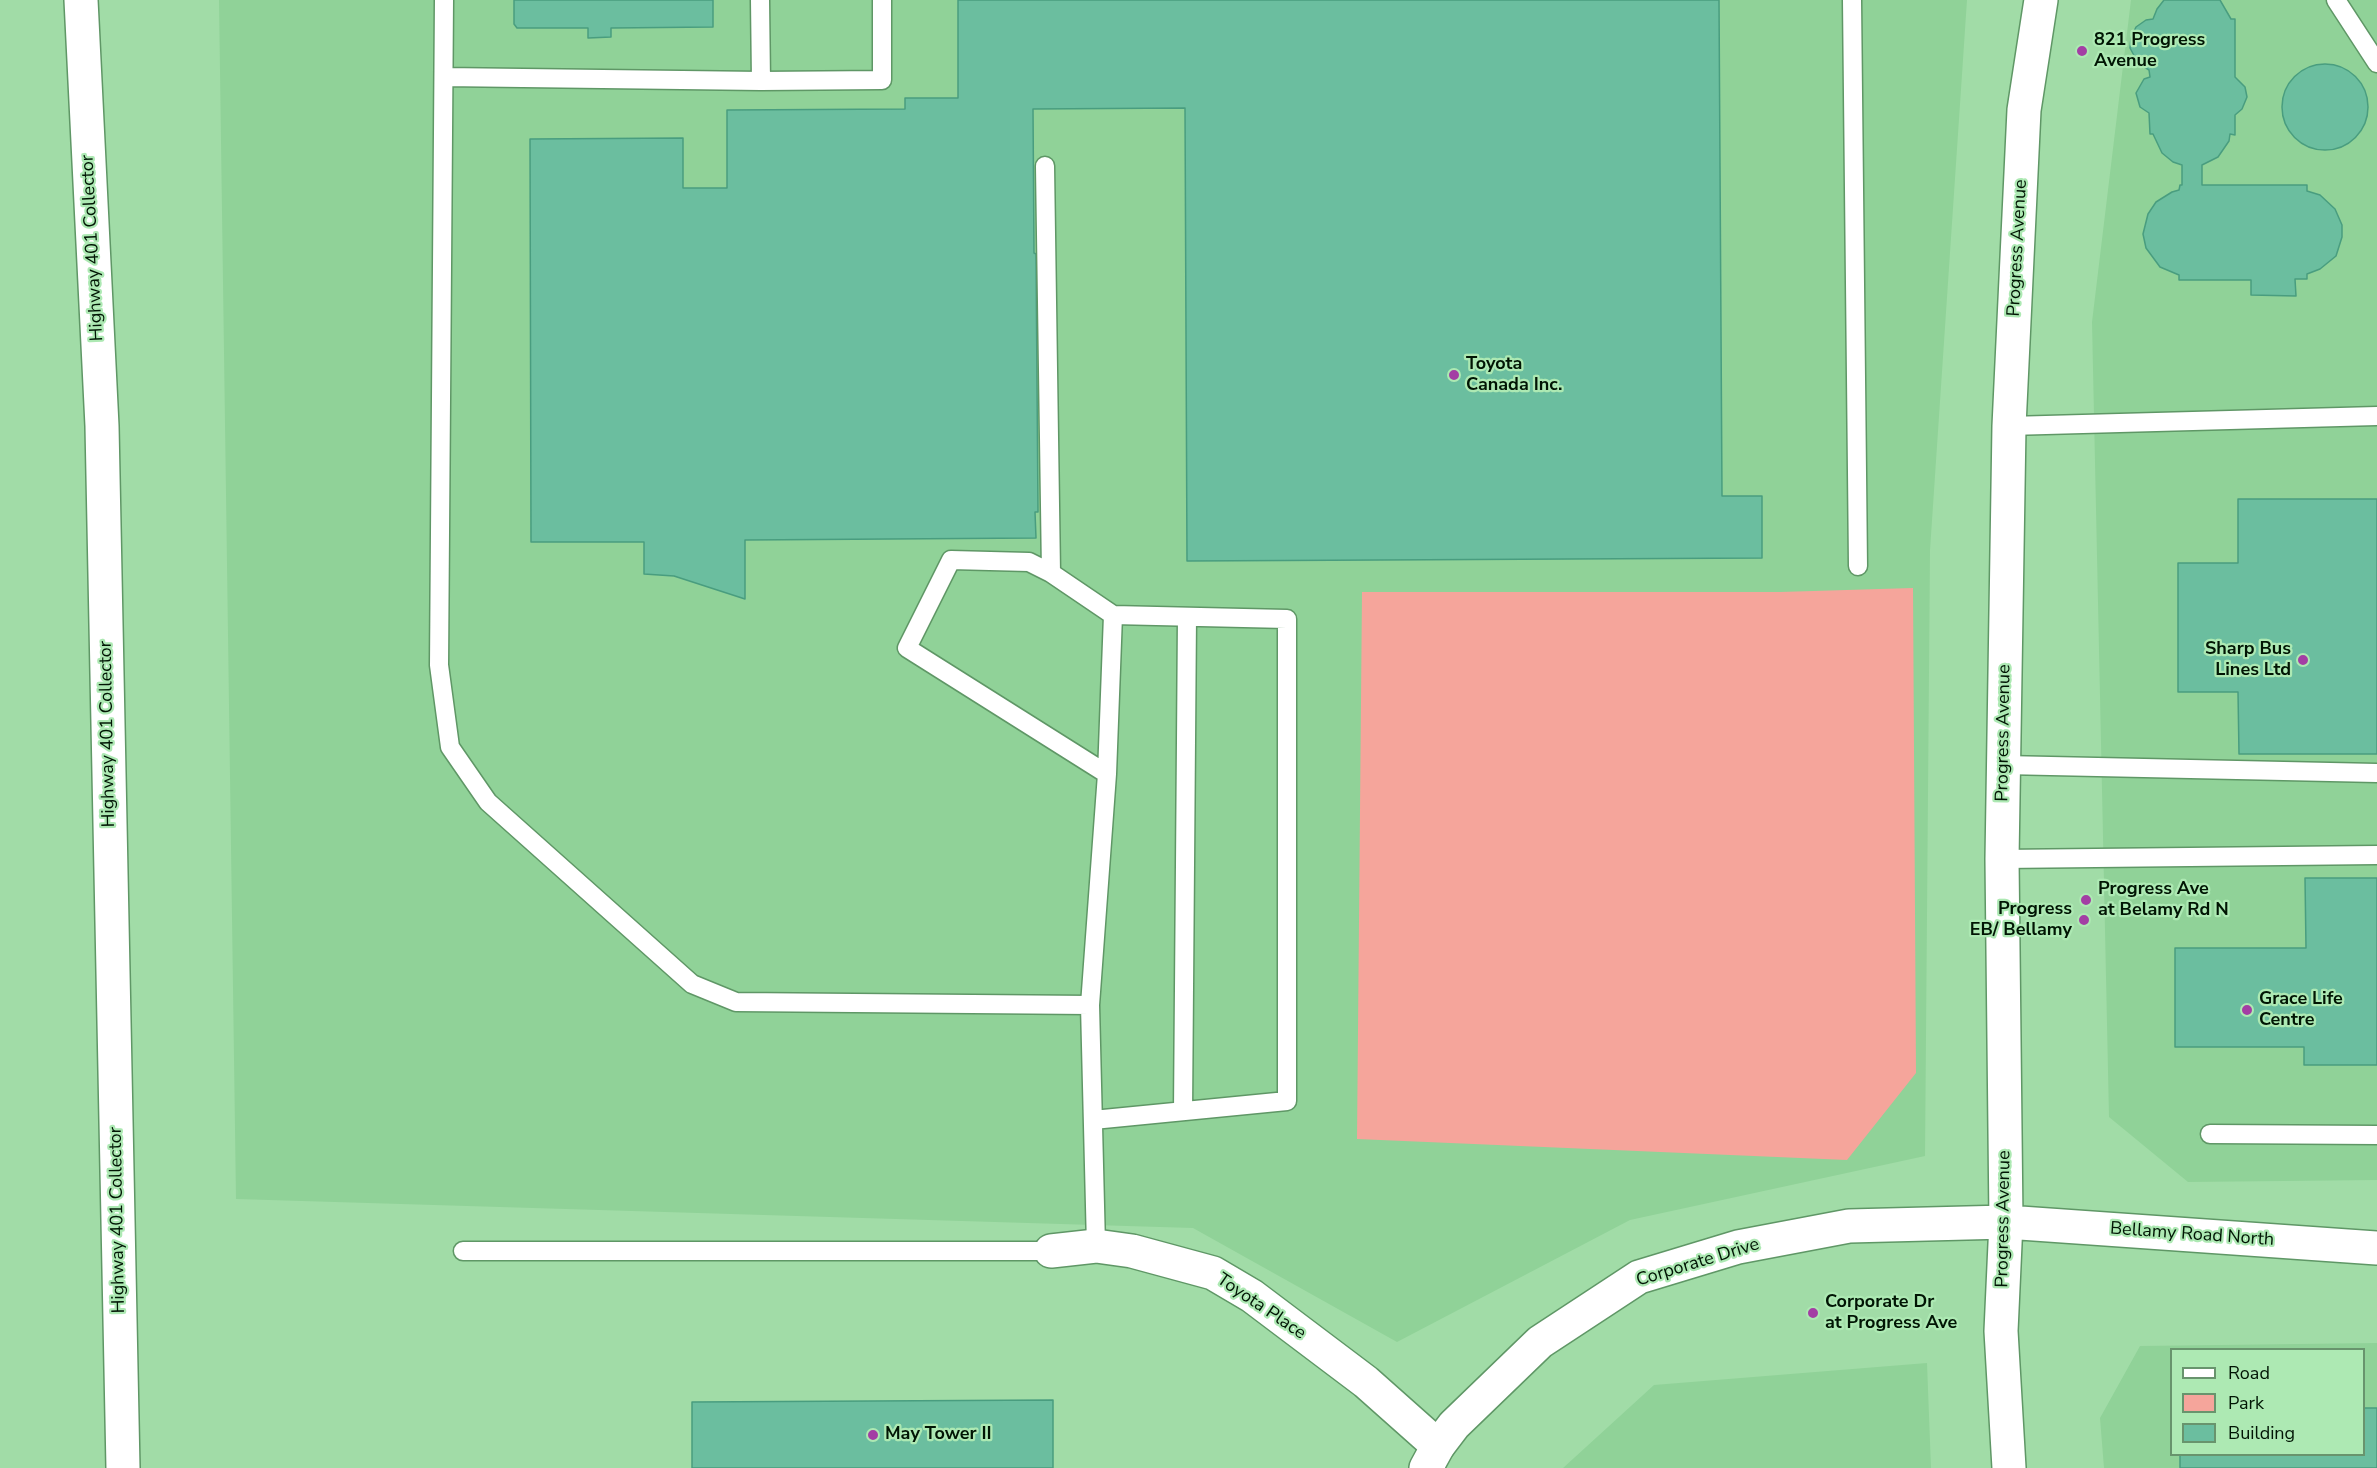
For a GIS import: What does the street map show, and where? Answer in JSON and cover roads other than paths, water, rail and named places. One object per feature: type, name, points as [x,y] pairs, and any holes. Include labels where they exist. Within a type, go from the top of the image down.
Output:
[{"type":"main road","name":"Highway 401 Collector","points":[[81,0],[102,426],[123,1468]]},
{"type":"main road","name":"Progress Avenue","points":[[2009,1468],[2001,1331],[2006,1222],[2002,859],[2009,426],[2024,110],[2041,0]]},
{"type":"main road","name":"Bellamy Road North","points":[[2006,1222],[2377,1248]]},
{"type":"main road","name":"Corporate Drive","points":[[1432,1457],[1454,1425],[1540,1342],[1639,1277],[1738,1247],[1849,1226],[2006,1222]]},
{"type":"main road","name":"Toyota Place","points":[[1050,1251],[1096,1246],[1132,1251],[1214,1273],[1252,1296],[1366,1382],[1432,1457]]},
{"type":"lane","points":[[444,0],[438,665],[450,747],[488,802],[692,984],[736,1002],[1090,1005]]},
{"type":"lane","points":[[760,0],[761,81]]},
{"type":"lane","points":[[444,77],[761,81],[882,80],[882,0]]},
{"type":"lane","points":[[1852,0],[1858,566]]},
{"type":"lane","points":[[2336,0],[2377,63]]},
{"type":"lane","points":[[1045,166],[1051,573]]},
{"type":"lane","points":[[2009,426],[2377,416]]},
{"type":"lane","points":[[1093,1120],[1287,1101],[1287,619],[1113,615],[1051,573],[1029,562],[951,560],[907,648],[1107,774]]},
{"type":"lane","points":[[1096,1246],[1090,1005],[1107,774],[1113,615]]},
{"type":"lane","points":[[1183,1111],[1187,617]]},
{"type":"lane","points":[[2004,765],[2377,773]]},
{"type":"lane","points":[[2002,859],[2377,855]]},
{"type":"lane","points":[[2210,1134],[2377,1135]]},
{"type":"lane","points":[[463,1251],[1050,1251]]},
{"type":"place","name":"821 Progress Avenue","points":[[2082,51]]},
{"type":"place","name":"Toyota Canada Inc.","points":[[1454,375]]},
{"type":"place","name":"Sharp Bus Lines Ltd","points":[[2303,660]]},
{"type":"place","name":"Progress Ave at Belamy Rd N","points":[[2086,900]]},
{"type":"place","name":"Progress EB/ Bellamy","points":[[2084,920]]},
{"type":"place","name":"Grace Life Centre","points":[[2247,1010]]},
{"type":"place","name":"Corporate Dr at Progress Ave","points":[[1813,1313]]},
{"type":"place","name":"May Tower II","points":[[873,1435]]}]
